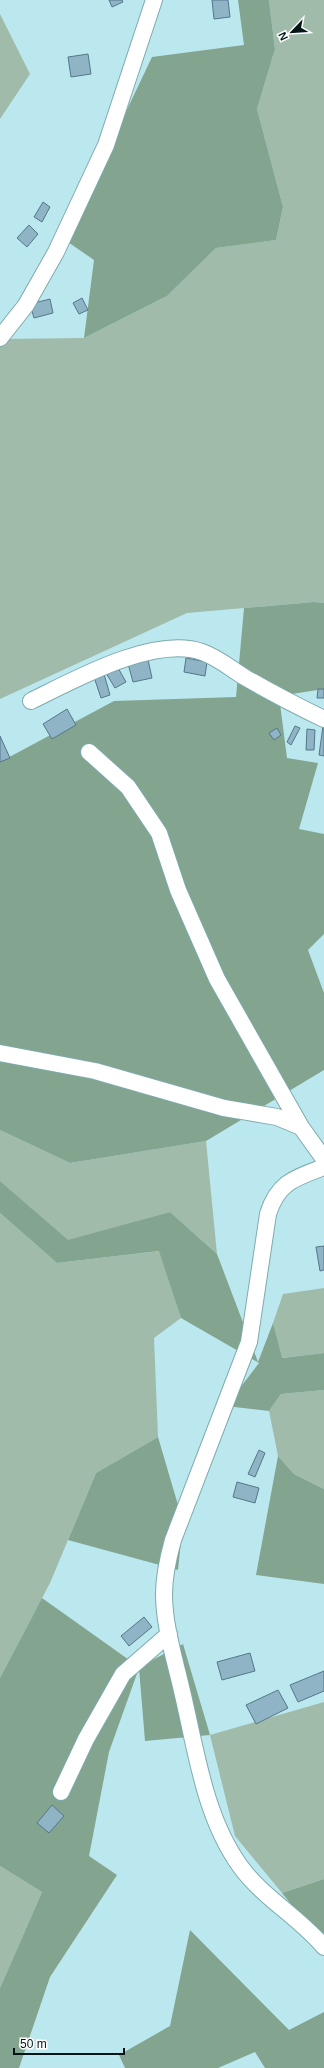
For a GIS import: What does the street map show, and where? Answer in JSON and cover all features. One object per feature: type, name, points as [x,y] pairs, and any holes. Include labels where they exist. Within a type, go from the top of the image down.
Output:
[{"type":"street","points":[[0,338],[26,305],[56,252],[106,145],[154,0]]},
{"type":"street","points":[[31,701],[114,661],[166,649],[190,649],[202,652],[228,664],[240,674],[283,699],[324,719]]},
{"type":"street","points":[[89,752],[128,787],[159,833],[178,890],[217,979],[301,1127],[324,1159]]},
{"type":"street","points":[[0,1053],[95,1071],[224,1108],[277,1117],[301,1127]]},
{"type":"street","points":[[324,1167],[292,1179],[282,1187],[272,1201],[268,1214],[249,1342],[172,1540],[166,1565],[164,1595],[169,1634],[206,1789],[217,1822],[239,1865],[257,1887],[324,1947]]},
{"type":"street","points":[[62,1792],[86,1739],[123,1674],[169,1634]]},
{"type":"green space","points":[[238,0],[269,0],[275,49],[257,109],[283,207],[276,240],[216,248],[167,296],[84,338],[94,260],[65,240],[152,57],[244,45]]},
{"type":"green space","points":[[269,0],[324,0],[324,603],[314,602],[187,613],[0,699],[0,339],[84,338],[167,296],[216,248],[276,240],[283,207],[257,109],[275,49]]},
{"type":"green space","points":[[0,14],[30,74],[0,119]]},
{"type":"green space","points":[[314,602],[324,603],[324,689],[279,696],[287,758],[318,763],[299,829],[324,834],[324,934],[308,950],[324,993],[324,1070],[206,1141],[70,1163],[0,1130],[0,762],[114,701],[236,697],[244,608]]},
{"type":"green space","points":[[0,1130],[70,1163],[206,1141],[217,1254],[170,1212],[68,1241],[0,1181]]},
{"type":"green space","points":[[0,1181],[68,1240],[170,1212],[217,1254],[258,1362],[273,1323],[282,1358],[324,1353],[324,1390],[281,1394],[269,1411],[226,1406],[259,1363],[181,1318],[159,1251],[57,1263],[0,1213]]},
{"type":"green space","points":[[0,1213],[57,1263],[160,1251],[181,1318],[154,1338],[158,1437],[96,1473],[50,1583],[0,1678]]},
{"type":"green space","points":[[324,1288],[324,1353],[281,1358],[273,1323],[283,1294]]},
{"type":"green space","points":[[324,1390],[324,1489],[294,1474],[278,1456],[269,1411],[281,1394]]},
{"type":"green space","points":[[158,1437],[183,1522],[178,1570],[68,1540],[96,1473]]},
{"type":"green space","points":[[278,1456],[294,1474],[324,1489],[324,1584],[256,1575]]},
{"type":"green space","points":[[42,1598],[139,1667],[183,1644],[210,1735],[145,1741],[139,1668],[109,1752],[89,1856],[117,1875],[50,1977],[19,2068],[0,2068],[0,1988],[42,1892],[0,1866],[0,1678]]},
{"type":"green space","points":[[324,1702],[324,1879],[282,1893],[235,1836],[210,1735]]},
{"type":"green space","points":[[0,1866],[42,1892],[0,1988]]},
{"type":"green space","points":[[324,1879],[324,1945],[282,1893]]},
{"type":"green space","points":[[190,1930],[289,2030],[324,2012],[324,2068],[265,2068],[255,2052],[218,2068],[125,2068],[119,2055],[170,2026]]},
{"type":"building","points":[[109,0],[122,0],[123,2],[112,7]]},
{"type":"building","points":[[212,0],[228,0],[230,17],[214,19]]},
{"type":"building","points":[[88,54],[91,74],[71,77],[68,57]]},
{"type":"building","points":[[43,202],[50,207],[42,222],[34,217]]},
{"type":"building","points":[[29,225],[38,234],[27,247],[17,238]]},
{"type":"building","points":[[82,298],[88,310],[79,314],[73,303]]},
{"type":"building","points":[[50,299],[53,313],[34,318],[30,304]]},
{"type":"building","points":[[147,655],[152,678],[133,682],[127,660]]},
{"type":"building","points":[[186,658],[207,662],[205,676],[184,672]]},
{"type":"building","points":[[117,666],[126,682],[115,688],[106,673]]},
{"type":"building","points":[[104,674],[110,695],[101,698],[94,677]]},
{"type":"building","points":[[318,689],[324,689],[324,698],[317,698]]},
{"type":"building","points":[[67,709],[76,725],[52,739],[43,724]]},
{"type":"building","points":[[295,726],[300,728],[291,745],[287,742]]},
{"type":"building","points":[[324,726],[324,756],[319,755]]},
{"type":"building","points":[[277,728],[281,735],[274,740],[269,733]]},
{"type":"building","points":[[307,729],[315,730],[314,750],[306,750]]},
{"type":"building","points":[[0,736],[10,758],[0,762]]},
{"type":"building","points":[[324,1246],[324,1270],[320,1271],[316,1247]]},
{"type":"building","points":[[259,1450],[265,1453],[255,1477],[248,1474]]},
{"type":"building","points":[[237,1482],[259,1488],[255,1503],[233,1497]]},
{"type":"building","points":[[144,1617],[152,1627],[129,1646],[121,1636]]},
{"type":"building","points":[[250,1653],[255,1671],[222,1680],[217,1662]]},
{"type":"building","points":[[324,1671],[324,1691],[298,1702],[290,1685]]},
{"type":"building","points":[[278,1690],[288,1708],[256,1724],[246,1705]]},
{"type":"building","points":[[52,1805],[64,1816],[49,1833],[37,1823]]}]
